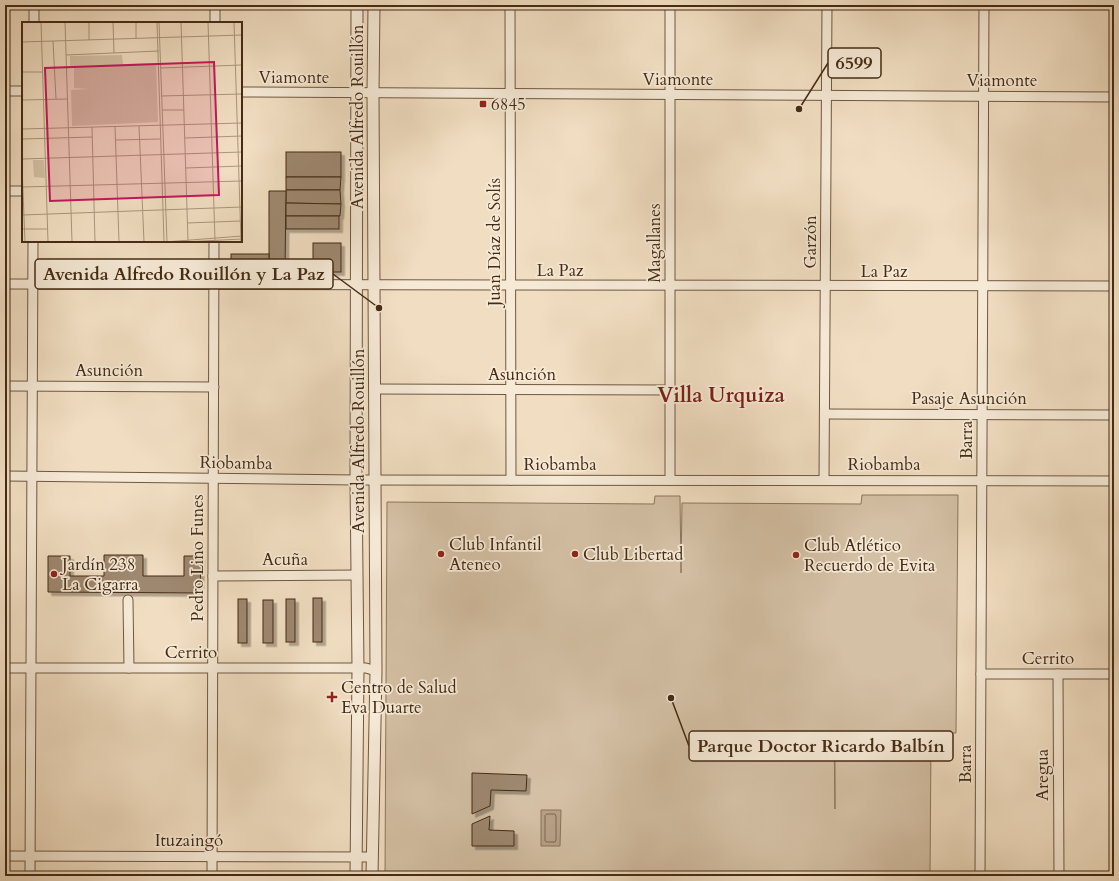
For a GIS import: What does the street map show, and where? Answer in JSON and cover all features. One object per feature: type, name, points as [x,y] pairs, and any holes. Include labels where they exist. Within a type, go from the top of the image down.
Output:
[{"type":"street","points":[[34,5],[34,22]]},
{"type":"street","points":[[215,5],[215,22]]},
{"type":"street","name":"Avenida Alfredo Rouillón","points":[[357,5],[356,285],[376,671],[372,876]]},
{"type":"street","name":"Avenida Alfredo Rouillón","points":[[356,876],[358,668],[357,575],[375,389],[373,93],[374,5]]},
{"type":"street","name":"Juan Díaz de Solís","points":[[510,5],[511,480]]},
{"type":"street","name":"Magallanes","points":[[670,5],[670,480]]},
{"type":"street","name":"Garzón","points":[[824,480],[827,5]]},
{"type":"street","name":"Barra","points":[[980,876],[984,5]]},
{"type":"street","points":[[5,91],[22,91]]},
{"type":"street","name":"Viamonte","points":[[242,92],[1114,97]]},
{"type":"street","points":[[5,191],[22,191]]},
{"type":"street","points":[[30,876],[33,242]]},
{"type":"street","name":"Pedro Lino Funes","points":[[212,876],[214,242]]},
{"type":"street","name":"La Paz","points":[[5,284],[983,287],[1114,286]]},
{"type":"street","name":"Asunción","points":[[5,386],[214,386]]},
{"type":"street","name":"Asunción","points":[[375,389],[670,390]]},
{"type":"street","name":"Pasaje Asunción","points":[[825,414],[1114,415]]},
{"type":"street","name":"Riobamba","points":[[5,476],[365,480],[1114,481]]},
{"type":"street","name":"Acuña","points":[[213,576],[357,575]]},
{"type":"street","points":[[128,600],[129,668]]},
{"type":"street","name":"Cerrito","points":[[5,668],[366,668],[376,671]]},
{"type":"street","name":"Cerrito","points":[[981,674],[1114,674]]},
{"type":"street","name":"Aregua","points":[[1058,674],[1059,876]]},
{"type":"street","name":"Ituzaingó","points":[[5,856],[372,857]]},
{"type":"shaded area","points":[[862,495],[958,495],[956,733],[834,734],[835,809],[835,741],[931,741],[930,876],[385,876],[387,502],[654,504],[655,496],[680,496],[681,573],[682,503],[861,504]]},
{"type":"water","points":[[541,810],[561,810],[560,846],[541,846]]},
{"type":"building","points":[[286,152],[341,152],[341,177],[286,177]]},
{"type":"building","points":[[286,177],[341,177],[340,190],[286,190]]},
{"type":"building","points":[[286,190],[340,190],[341,204],[286,203]]},
{"type":"building","points":[[269,191],[286,191],[285,273],[269,273]]},
{"type":"building","points":[[286,203],[341,204],[340,216],[286,216]]},
{"type":"building","points":[[286,216],[339,216],[339,229],[286,229]]},
{"type":"building","points":[[313,243],[341,243],[341,272],[313,272]]},
{"type":"building","points":[[231,254],[269,254],[269,273],[231,273]]},
{"type":"building","points":[[104,555],[143,555],[143,576],[184,576],[184,556],[201,556],[200,593],[48,592],[48,556],[70,556],[70,576],[104,576]]},
{"type":"building","points":[[313,598],[322,598],[322,642],[313,642]]},
{"type":"building","points":[[238,599],[247,599],[247,643],[238,643]]},
{"type":"building","points":[[286,599],[295,599],[295,642],[286,642]]},
{"type":"building","points":[[263,600],[273,600],[273,643],[263,643]]},
{"type":"building","points":[[472,773],[527,775],[526,791],[491,790],[490,806],[472,814]]},
{"type":"building","points":[[490,816],[489,830],[514,831],[514,846],[472,846],[472,824]]},
{"type":"place","name":"6845","points":[[483,104]]},
{"type":"place","name":"6599","points":[[799,109]]},
{"type":"place","name":"Avenida Alfredo Rouillón y La Paz","points":[[379,308]]},
{"type":"place","name":"Club Infantil Ateneo","points":[[441,554]]},
{"type":"place","name":"Club Libertad","points":[[575,554]]},
{"type":"place","name":"Club Atlético Recuerdo de Evita","points":[[796,555]]},
{"type":"place","name":"Jardín 238 La Cigarra","points":[[54,574]]},
{"type":"place","name":"Centro de Salud Eva Duarte","points":[[332,697]]},
{"type":"place","name":"Parque Doctor Ricardo Balbín","points":[[671,698]]},
{"type":"district","name":"Villa Urquiza","points":[[721,395]]}]
